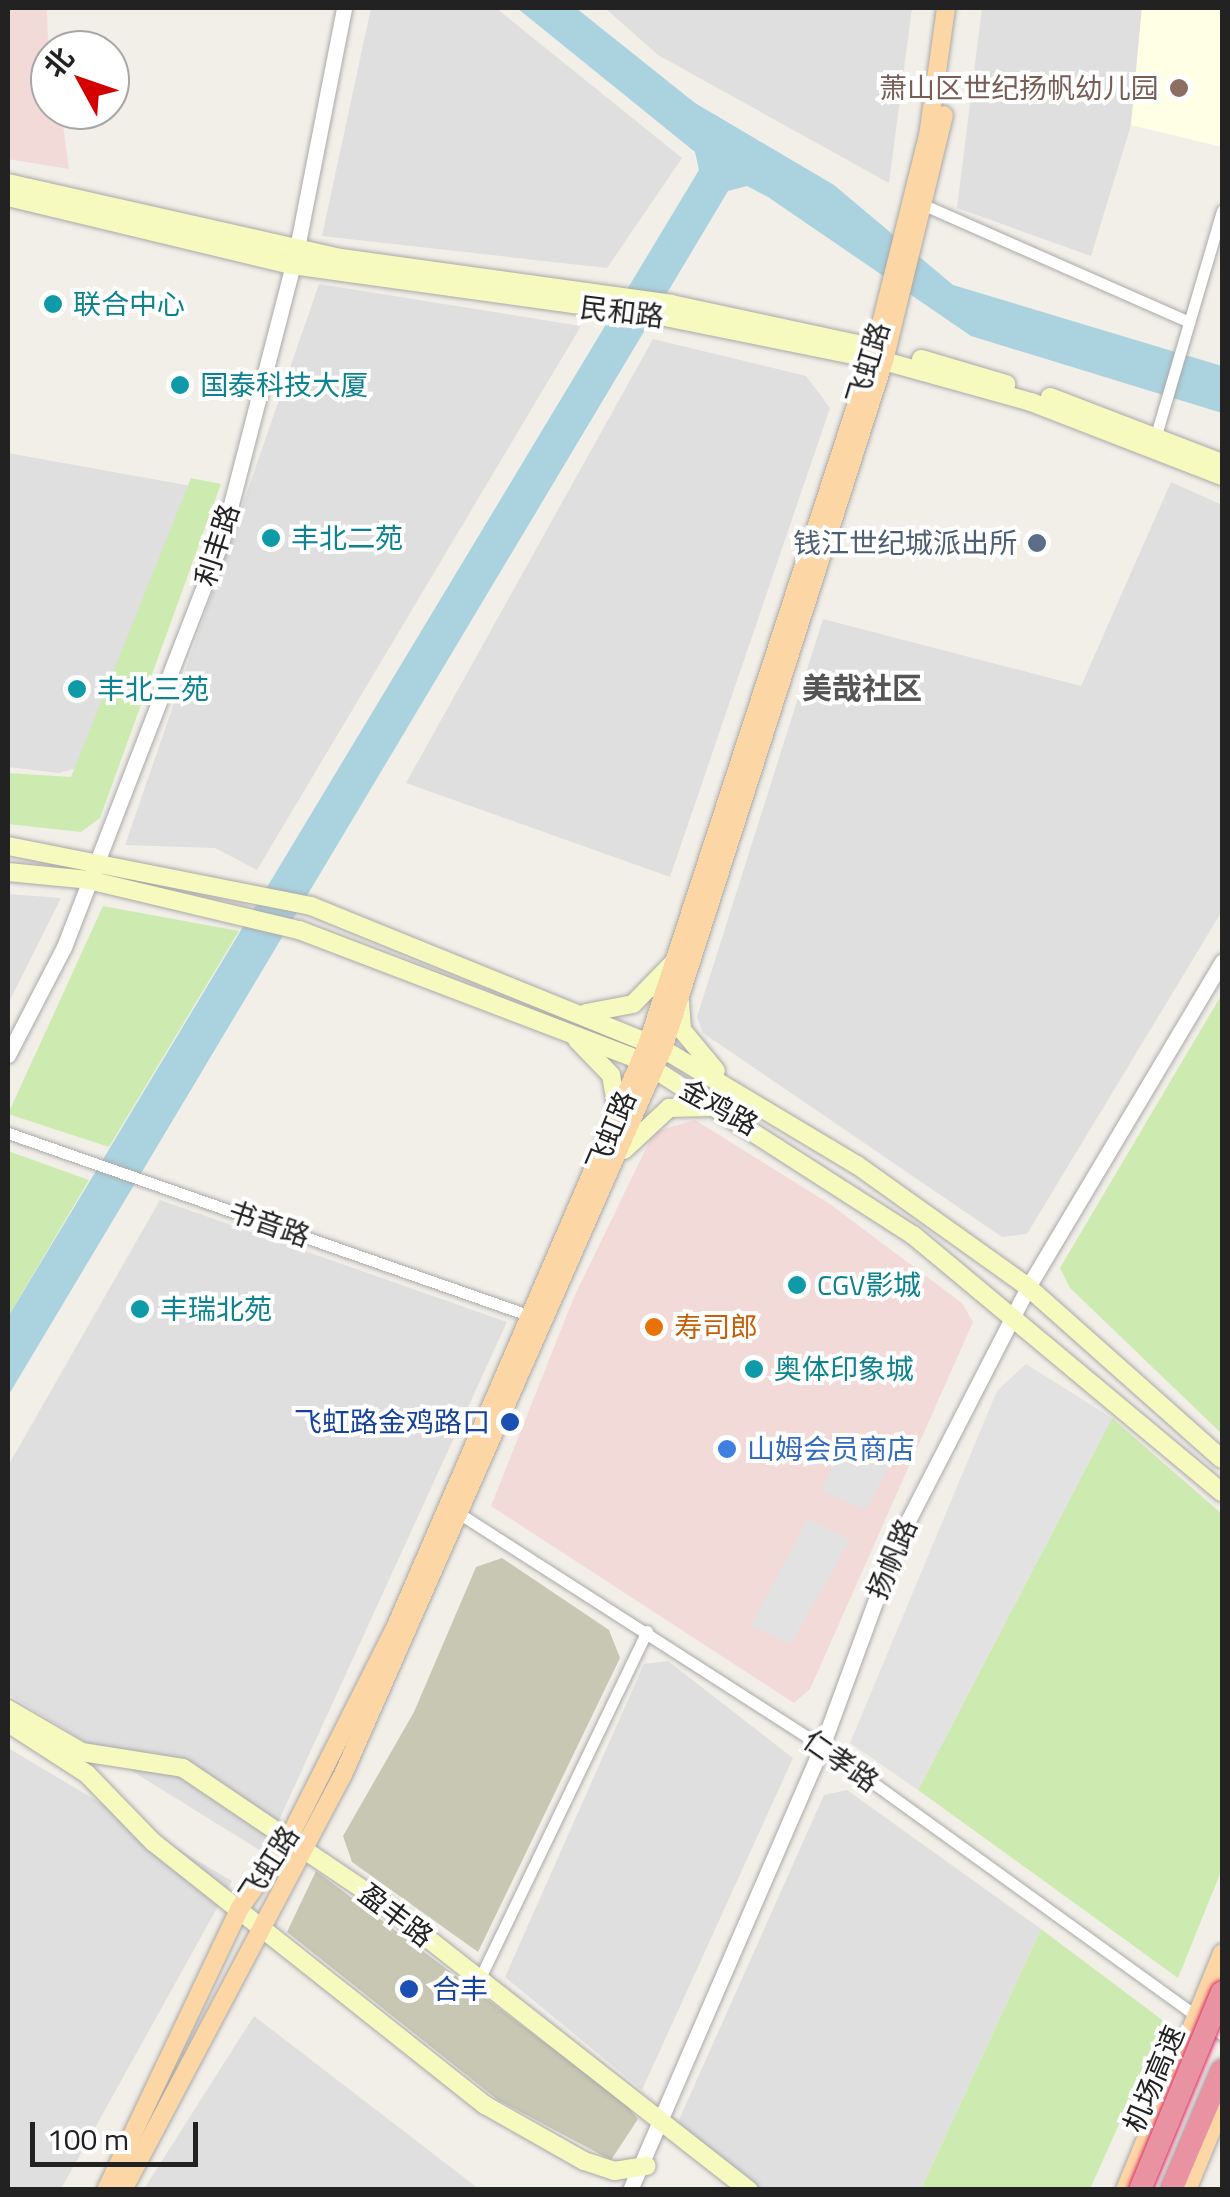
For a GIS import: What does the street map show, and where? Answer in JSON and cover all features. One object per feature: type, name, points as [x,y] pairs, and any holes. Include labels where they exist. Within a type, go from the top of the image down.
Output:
[{"type":"highway","name":"机场高速","points":[[1140,2190],[1222,1992]]},
{"type":"highway","points":[[1171,2190],[1222,2070]]},
{"type":"main road","name":"飞虹路","points":[[106,2190],[240,1908],[289,1838],[454,1510],[531,1316],[618,1120],[680,1002],[896,291],[908,242],[946,8]]},
{"type":"main road","name":"飞虹路","points":[[908,242],[924,205],[956,8]]},
{"type":"main road","name":"民和路","points":[[8,183],[295,256],[671,304],[878,356],[1156,434],[1222,463]]},
{"type":"main road","name":"民和路","points":[[8,198],[295,256],[878,356],[1031,402],[1222,476]]},
{"type":"main road","name":"飞虹路","points":[[123,2190],[259,1924],[307,1850],[454,1510],[612,1166],[878,356]]},
{"type":"main road","name":"金鸡路","points":[[8,846],[98,859],[311,906],[570,1010],[651,1056],[720,1108],[838,1180],[1016,1312],[1222,1492]]},
{"type":"main road","name":"金鸡路","points":[[8,872],[89,880],[299,930],[651,1056],[738,1092],[1028,1287],[1222,1460]]},
{"type":"main road","points":[[570,1010],[598,1015],[634,1004],[678,957]]},
{"type":"main road","points":[[680,1002],[691,1044],[738,1092]]},
{"type":"main road","points":[[547,1020],[602,1061],[618,1120]]},
{"type":"main road","points":[[612,1166],[640,1126],[668,1108],[720,1108]]},
{"type":"main road","name":"盈丰路","points":[[8,1709],[82,1752],[183,1768],[307,1850],[480,1978],[749,2190]]},
{"type":"main road","points":[[8,1724],[87,1774],[153,1842],[486,2106],[584,2161],[614,2172],[647,2166]]},
{"type":"main road","points":[[1125,2190],[1222,1953]]},
{"type":"main road","points":[[1187,2190],[1222,2105]]},
{"type":"street","name":"利丰路","points":[[8,1055],[98,859],[222,539],[295,256],[344,8]]},
{"type":"street","points":[[924,205],[1189,322]]},
{"type":"street","points":[[1156,434],[1222,210]]},
{"type":"street","name":"扬帆路","points":[[630,2190],[647,2166],[822,1746],[897,1542],[1028,1287],[1222,961]]},
{"type":"street","name":"书音路","points":[[8,1132],[531,1316]]},
{"type":"street","name":"仁孝路","points":[[454,1510],[822,1746],[1222,2035]]},
{"type":"street","points":[[480,1978],[647,1632]]},
{"type":"shaded area","points":[[8,8],[47,8],[48,30],[30,30],[30,130],[64,130],[69,169],[8,159]]},
{"type":"shaded area","points":[[371,8],[496,8],[682,158],[607,268],[322,236]]},
{"type":"shaded area","points":[[605,8],[912,8],[889,183],[658,55]]},
{"type":"shaded area","points":[[982,8],[1142,8],[1131,125],[1091,256],[957,208]]},
{"type":"shaded area","name":"萧山区世纪扬帆幼儿园","points":[[1142,8],[1222,8],[1222,147],[1131,125]]},
{"type":"shaded area","name":"丰北二苑","points":[[319,284],[581,326],[257,870],[215,848],[125,845]]},
{"type":"shaded area","points":[[653,339],[806,376],[830,408],[670,877],[406,783]]},
{"type":"shaded area","name":"丰北三苑","points":[[8,453],[208,489],[92,764],[59,773],[8,767]]},
{"type":"shaded area","points":[[1171,482],[1222,505],[1222,911],[1027,1234],[1002,1237],[703,1033],[697,1017],[823,619],[1081,686]]},
{"type":"shaded area","points":[[8,894],[61,898],[8,1004]]},
{"type":"shaded area","name":"奥体印象城","points":[[695,1120],[830,1204],[962,1303],[973,1322],[810,1689],[794,1703],[491,1506],[574,1297],[654,1132]]},
{"type":"shaded area","name":"丰瑞北苑","points":[[160,1200],[507,1322],[264,1853],[8,1694],[8,1466]]},
{"type":"shaded area","points":[[1026,1364],[1112,1418],[918,1790],[850,1743],[997,1391]]},
{"type":"shaded area","points":[[852,1443],[891,1462],[866,1510],[821,1491],[842,1445]]},
{"type":"shaded area","points":[[807,1519],[850,1540],[791,1644],[751,1626]]},
{"type":"shaded area","points":[[502,1558],[609,1630],[620,1658],[478,1952],[352,1862],[343,1836],[414,1712],[476,1567]]},
{"type":"shaded area","points":[[668,1661],[793,1758],[642,2090],[505,1977],[644,1664]]},
{"type":"shaded area","points":[[8,1748],[232,1881],[61,2189],[8,2190]]},
{"type":"shaded area","points":[[847,1790],[1041,1929],[921,2189],[745,2189],[681,2142],[678,2122],[824,1795]]},
{"type":"shaded area","points":[[316,1871],[624,2102],[638,2119],[611,2160],[498,2100],[287,1932]]},
{"type":"shaded area","points":[[254,2016],[479,2189],[144,2189]]},
{"type":"green space","points":[[191,478],[221,484],[100,818],[81,832],[8,824],[8,773],[71,777]]},
{"type":"green space","points":[[103,906],[239,931],[109,1147],[8,1114]]},
{"type":"green space","points":[[1222,994],[1222,1434],[1070,1288],[1060,1268]]},
{"type":"green space","points":[[8,1151],[89,1180],[8,1317]]},
{"type":"green space","points":[[1112,1418],[1222,1514],[1222,1869],[1178,1978],[918,1790]]},
{"type":"green space","points":[[1041,1929],[1165,2022],[1090,2189],[921,2189]]},
{"type":"water","points":[[517,8],[576,8],[695,103],[834,185],[953,285],[1222,366],[1222,413],[971,336],[768,197],[747,186],[728,191],[8,1396],[8,1317],[699,170],[695,152]]},
{"type":"place","name":"萧山区世纪扬帆幼儿园","points":[[1179,88]]},
{"type":"place","name":"联合中心","points":[[53,304]]},
{"type":"place","name":"国泰科技大厦","points":[[180,385]]},
{"type":"place","name":"丰北二苑","points":[[271,538]]},
{"type":"place","name":"钱江世纪城派出所","points":[[1037,543]]},
{"type":"place","name":"丰北三苑","points":[[77,689]]},
{"type":"place","name":"CGV影城","points":[[797,1285]]},
{"type":"place","name":"丰瑞北苑","points":[[140,1309]]},
{"type":"place","name":"寿司郎","points":[[654,1327]]},
{"type":"place","name":"奥体印象城","points":[[754,1369]]},
{"type":"place","name":"飞虹路金鸡路口","points":[[510,1422]]},
{"type":"place","name":"山姆会员商店","points":[[727,1449]]},
{"type":"place","name":"合丰","points":[[409,1989]]},
{"type":"district","name":"美哉社区","points":[[862,688]]}]
